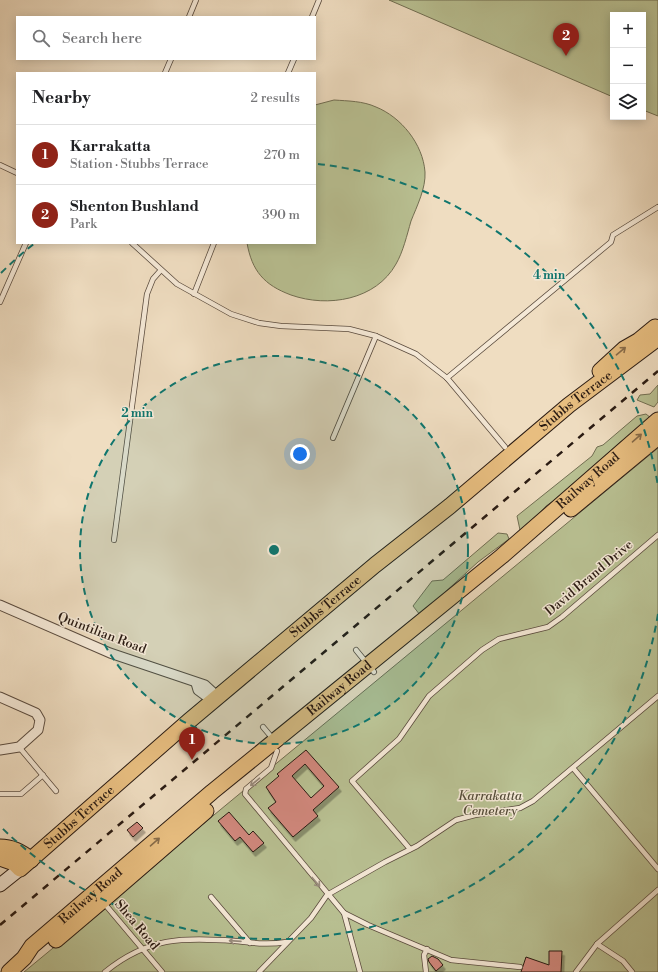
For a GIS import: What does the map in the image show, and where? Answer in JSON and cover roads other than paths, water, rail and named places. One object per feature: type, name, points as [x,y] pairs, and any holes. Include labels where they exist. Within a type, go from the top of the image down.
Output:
[{"type":"main road","name":"Stubbs Terrace","points":[[213,696],[562,399],[603,369],[624,348],[657,329]]},
{"type":"main road","name":"Stubbs Terrace","points":[[23,862],[136,756],[450,506],[657,329]]},
{"type":"main road","name":"Railway Road","points":[[371,668],[658,420]]},
{"type":"main road","name":"Railway Road","points":[[9,972],[24,958],[32,946],[99,897],[207,810],[276,746],[658,437]]},
{"type":"main road","points":[[0,847],[10,847],[23,862]]},
{"type":"main road","points":[[0,858],[23,862]]},
{"type":"street","name":"Quintilian Road","points":[[0,605],[110,653],[159,668],[196,683],[198,690],[213,696]]},
{"type":"street","points":[[0,697],[36,713],[40,720],[38,730],[19,747],[0,750]]},
{"type":"street","name":"Stubbs Terrace","points":[[0,875],[23,862]]},
{"type":"street","name":"Stubbs Terrace","points":[[0,886],[23,862]]},
{"type":"lane","points":[[189,16],[196,0]]},
{"type":"lane","points":[[312,16],[319,0]]},
{"type":"lane","points":[[165,72],[171,60]]},
{"type":"lane","points":[[288,72],[294,60]]},
{"type":"lane","points":[[0,165],[16,173]]},
{"type":"lane","points":[[447,378],[611,242],[613,235],[658,207]]},
{"type":"lane","points":[[0,302],[26,244]]},
{"type":"lane","points":[[133,244],[177,284],[231,314],[259,323],[281,326],[342,328],[376,336],[416,354],[447,378],[505,447]]},
{"type":"lane","points":[[194,294],[214,244]]},
{"type":"lane","points":[[114,540],[147,294],[153,279],[161,270]]},
{"type":"lane","points":[[333,438],[376,336]]},
{"type":"lane","name":"David Brand Drive","points":[[410,849],[352,781],[399,739],[429,696],[482,650],[499,639],[548,627],[562,617],[658,535]]},
{"type":"lane","points":[[356,650],[371,668]]},
{"type":"lane","points":[[259,972],[311,918],[327,895],[410,849],[456,820],[475,815],[520,808],[534,801],[658,696]]},
{"type":"lane","points":[[263,727],[276,746],[271,768],[246,789],[245,794],[327,895],[344,913],[368,925],[451,960],[520,967]]},
{"type":"lane","points":[[19,747],[56,791]]},
{"type":"lane","points":[[573,768],[658,869]]},
{"type":"lane","points":[[0,794],[21,794],[43,775]]},
{"type":"lane","points":[[576,972],[597,944],[658,890]]},
{"type":"lane","name":"Shea Road","points":[[99,897],[162,972]]},
{"type":"lane","points":[[211,897],[250,943]]},
{"type":"lane","points":[[344,913],[360,972]]},
{"type":"lane","points":[[105,972],[142,949],[164,941],[191,939],[266,945],[287,942]]},
{"type":"lane","points":[[597,944],[623,961],[632,972]]},
{"type":"lane","points":[[426,972],[424,955],[427,949]]},
{"type":"railway","points":[[0,925],[658,371]]},
{"type":"place","name":"Shenton Bushland","points":[[566,56]]},
{"type":"place","name":"Karrakatta","points":[[192,760]]},
{"type":"park label","name":"Karrakatta Cemetery","points":[[490,804]]}]
